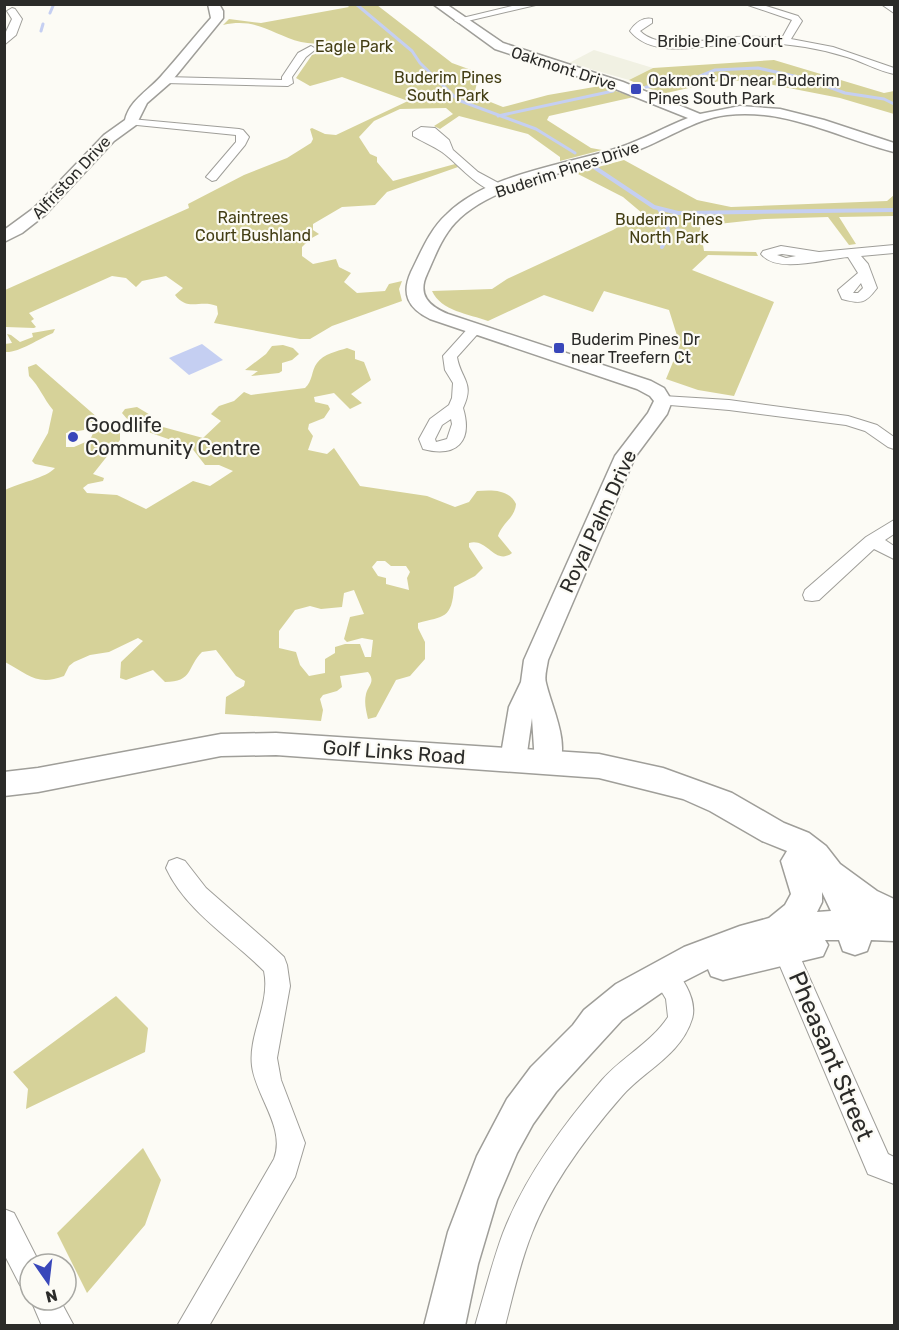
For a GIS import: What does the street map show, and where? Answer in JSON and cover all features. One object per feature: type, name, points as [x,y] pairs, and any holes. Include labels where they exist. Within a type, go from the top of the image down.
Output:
[{"type":"main road","name":"Golf Links Road","points":[[4,784],[38,780],[221,745],[276,744],[599,766],[663,780],[721,802],[773,832],[798,843],[814,855],[828,871],[845,905],[845,933]]},
{"type":"main road","name":"Golf Links Road","points":[[773,832],[784,850],[812,878],[845,933]]},
{"type":"main road","points":[[781,940],[802,913],[804,906],[807,885],[797,861]]},
{"type":"main road","points":[[828,871],[866,901],[894,915]]},
{"type":"main road","points":[[444,1326],[454,1274],[487,1175],[520,1112],[538,1086],[604,1014],[722,947],[759,934],[781,940],[894,927]]},
{"type":"main road","points":[[845,933],[894,942]]},
{"type":"street","name":"Alfriston Drive","points":[[4,237],[22,228],[38,215],[113,133],[131,122],[133,113],[140,102],[165,80],[216,18],[217,11],[213,4]]},
{"type":"street","name":"Oakmont Drive","points":[[438,4],[499,46],[618,85],[697,117]]},
{"type":"street","points":[[459,20],[536,4]]},
{"type":"street","points":[[749,4],[795,18],[797,21],[786,40]]},
{"type":"street","points":[[885,4],[894,10]]},
{"type":"street","points":[[4,42],[11,35],[17,19],[13,10]]},
{"type":"street","name":"Bribie Pine Court","points":[[649,21],[638,26],[636,34],[660,44],[757,38],[786,40],[836,50],[894,71]]},
{"type":"street","points":[[165,80],[288,83],[287,77],[302,55],[311,49]]},
{"type":"street","name":"Buderim Pines Drive","points":[[663,401],[657,392],[644,385],[442,318],[420,306],[413,293],[414,283],[442,228],[459,211],[500,189],[625,151],[659,138],[697,117],[738,110],[781,113],[894,148]]},
{"type":"street","points":[[131,122],[239,132],[243,137],[241,143],[212,177]]},
{"type":"street","points":[[448,151],[474,175],[500,189]]},
{"type":"street","points":[[819,256],[894,249]]},
{"type":"street","points":[[850,252],[861,264],[863,275]]},
{"type":"street","points":[[455,408],[460,398],[461,383],[452,370],[450,356],[476,328]]},
{"type":"street","points":[[663,401],[729,405],[848,421],[871,428],[894,444]]},
{"type":"street","name":"Royal Palm Drive","points":[[513,760],[521,707],[533,682],[536,660],[625,456],[663,401]]},
{"type":"street","points":[[812,595],[872,541],[894,526]]},
{"type":"street","points":[[872,541],[894,553]]},
{"type":"street","points":[[533,682],[543,708],[548,741],[548,762]]},
{"type":"street","points":[[177,868],[191,890],[274,965],[277,984],[264,1058],[269,1085],[291,1143],[291,1151],[285,1167],[192,1326]]},
{"type":"street","name":"Pheasant Street","points":[[781,940],[878,1164],[894,1171]]},
{"type":"street","points":[[490,1326],[503,1277],[522,1221],[545,1180],[585,1121],[614,1085],[678,1025],[682,1012],[667,979]]},
{"type":"street","points":[[4,1223],[18,1252]]},
{"type":"street","points":[[51,1312],[59,1326]]},
{"type":"shaded area","points":[[594,50],[653,68],[629,80],[569,63]]},
{"type":"green space","points":[[347,5],[377,5],[452,63],[474,71],[477,83],[475,91],[483,99],[503,107],[548,95],[600,86],[634,97],[549,116],[547,120],[591,148],[602,150],[560,161],[560,157],[528,134],[459,116],[440,129],[434,126],[453,114],[446,108],[400,109],[374,121],[359,137],[370,154],[377,157],[377,162],[393,181],[455,164],[458,167],[387,192],[375,205],[342,207],[313,224],[313,230],[319,234],[302,247],[302,256],[313,264],[336,259],[339,267],[351,273],[344,282],[357,293],[385,291],[389,284],[402,281],[399,289],[402,301],[332,326],[310,339],[214,323],[218,314],[217,306],[185,303],[175,295],[183,288],[166,276],[142,281],[136,287],[126,278],[112,276],[29,313],[36,327],[6,327],[5,330],[5,290],[189,208],[188,204],[244,175],[287,158],[311,143],[313,139],[310,129],[312,128],[325,134],[336,135],[408,101],[342,77],[310,86],[296,78],[312,55],[322,52],[325,47],[291,39],[246,23],[223,25],[229,19],[261,23],[349,7]]},
{"type":"green space","points":[[774,60],[884,93],[894,91],[894,114],[840,98],[758,82],[724,80],[662,94],[629,80],[653,68]]},
{"type":"green space","name":"Buderim Pines North Park","points":[[624,160],[697,200],[731,207],[887,201],[894,195],[894,216],[839,217],[856,244],[849,245],[828,217],[765,219],[700,226],[704,251],[756,252],[758,256],[708,255],[692,270],[774,302],[734,396],[698,390],[666,379],[680,345],[669,310],[604,291],[593,312],[544,295],[488,321],[456,311],[436,298],[432,291],[492,289],[507,279],[613,230],[642,213],[623,197],[576,173]]},
{"type":"green space","points":[[55,329],[53,333],[22,348],[5,352],[5,344],[12,343],[7,334],[20,342],[33,337],[32,333]]},
{"type":"green space","points":[[283,345],[293,348],[299,354],[292,360],[282,363],[282,371],[279,373],[251,376],[258,371],[245,370],[266,354],[272,346]]},
{"type":"green space","points":[[347,348],[355,351],[355,359],[364,362],[371,380],[351,394],[362,403],[350,409],[334,393],[314,397],[315,402],[328,405],[330,409],[324,418],[309,424],[308,429],[313,436],[308,450],[327,454],[334,448],[360,486],[427,496],[455,507],[469,502],[477,491],[494,491],[505,493],[516,504],[498,536],[512,553],[501,556],[481,544],[469,543],[469,547],[483,568],[475,576],[454,587],[449,611],[440,617],[418,623],[425,642],[425,659],[410,676],[396,680],[376,717],[368,719],[366,710],[366,694],[371,681],[368,672],[340,676],[342,687],[323,695],[320,699],[323,710],[321,721],[225,714],[226,697],[244,686],[245,681],[236,676],[216,650],[202,652],[185,676],[165,682],[153,670],[126,680],[120,678],[121,662],[143,641],[138,638],[109,652],[90,655],[74,662],[64,676],[55,679],[33,678],[5,662],[5,490],[39,478],[55,468],[35,464],[32,461],[48,433],[53,410],[29,376],[28,367],[36,364],[98,418],[100,423],[94,426],[85,425],[84,430],[66,433],[66,447],[74,447],[90,440],[94,431],[112,428],[120,432],[120,440],[93,474],[104,478],[103,481],[88,484],[83,488],[87,493],[117,495],[146,509],[193,481],[210,486],[233,471],[219,465],[205,465],[191,447],[134,427],[122,413],[125,409],[137,407],[152,416],[152,424],[203,438],[221,421],[211,414],[219,406],[234,401],[244,392],[251,395],[305,388],[320,360]],"holes":[[[377,561],[385,561],[391,566],[406,566],[410,572],[407,578],[409,590],[386,584],[386,578],[378,576],[372,567]],[[354,590],[364,614],[350,617],[344,639],[347,642],[362,638],[373,640],[371,657],[365,657],[360,644],[335,647],[335,653],[325,659],[325,673],[309,676],[300,665],[296,652],[279,648],[279,631],[295,610],[310,606],[321,609],[342,607],[344,593]]]},
{"type":"green space","points":[[116,996],[148,1028],[145,1052],[26,1109],[28,1089],[13,1072]]},
{"type":"green space","points":[[143,1148],[161,1180],[145,1225],[87,1293],[78,1275],[78,1252],[66,1252],[57,1233]]},
{"type":"water","points":[[202,344],[223,360],[189,375],[169,358]]},
{"type":"waterway","points":[[356,4],[412,51],[420,63],[458,100],[500,116]]},
{"type":"waterway","points":[[50,13],[53,6]]},
{"type":"waterway","points":[[41,31],[43,24]]},
{"type":"waterway","points":[[646,87],[683,83],[715,70],[758,68],[807,79],[845,93],[884,99],[894,104]]},
{"type":"waterway","points":[[500,116],[613,91]]},
{"type":"waterway","points":[[500,116],[536,129],[575,153]]},
{"type":"waterway","points":[[594,167],[654,207],[678,213],[894,210]]},
{"type":"waterway","points":[[659,209],[668,228],[662,247]]},
{"type":"place","name":"Oakmont Dr near Buderim Pines South Park","points":[[636,89]]},
{"type":"place","name":"Buderim Pines Dr near Treefern Ct","points":[[559,348]]},
{"type":"place","name":"Goodlife Community Centre","points":[[73,437]]},
{"type":"park label","name":"Eagle Park","points":[[354,46]]},
{"type":"park label","name":"Buderim Pines South Park","points":[[448,86]]},
{"type":"park label","name":"Raintrees Court Bushland","points":[[253,226]]}]
